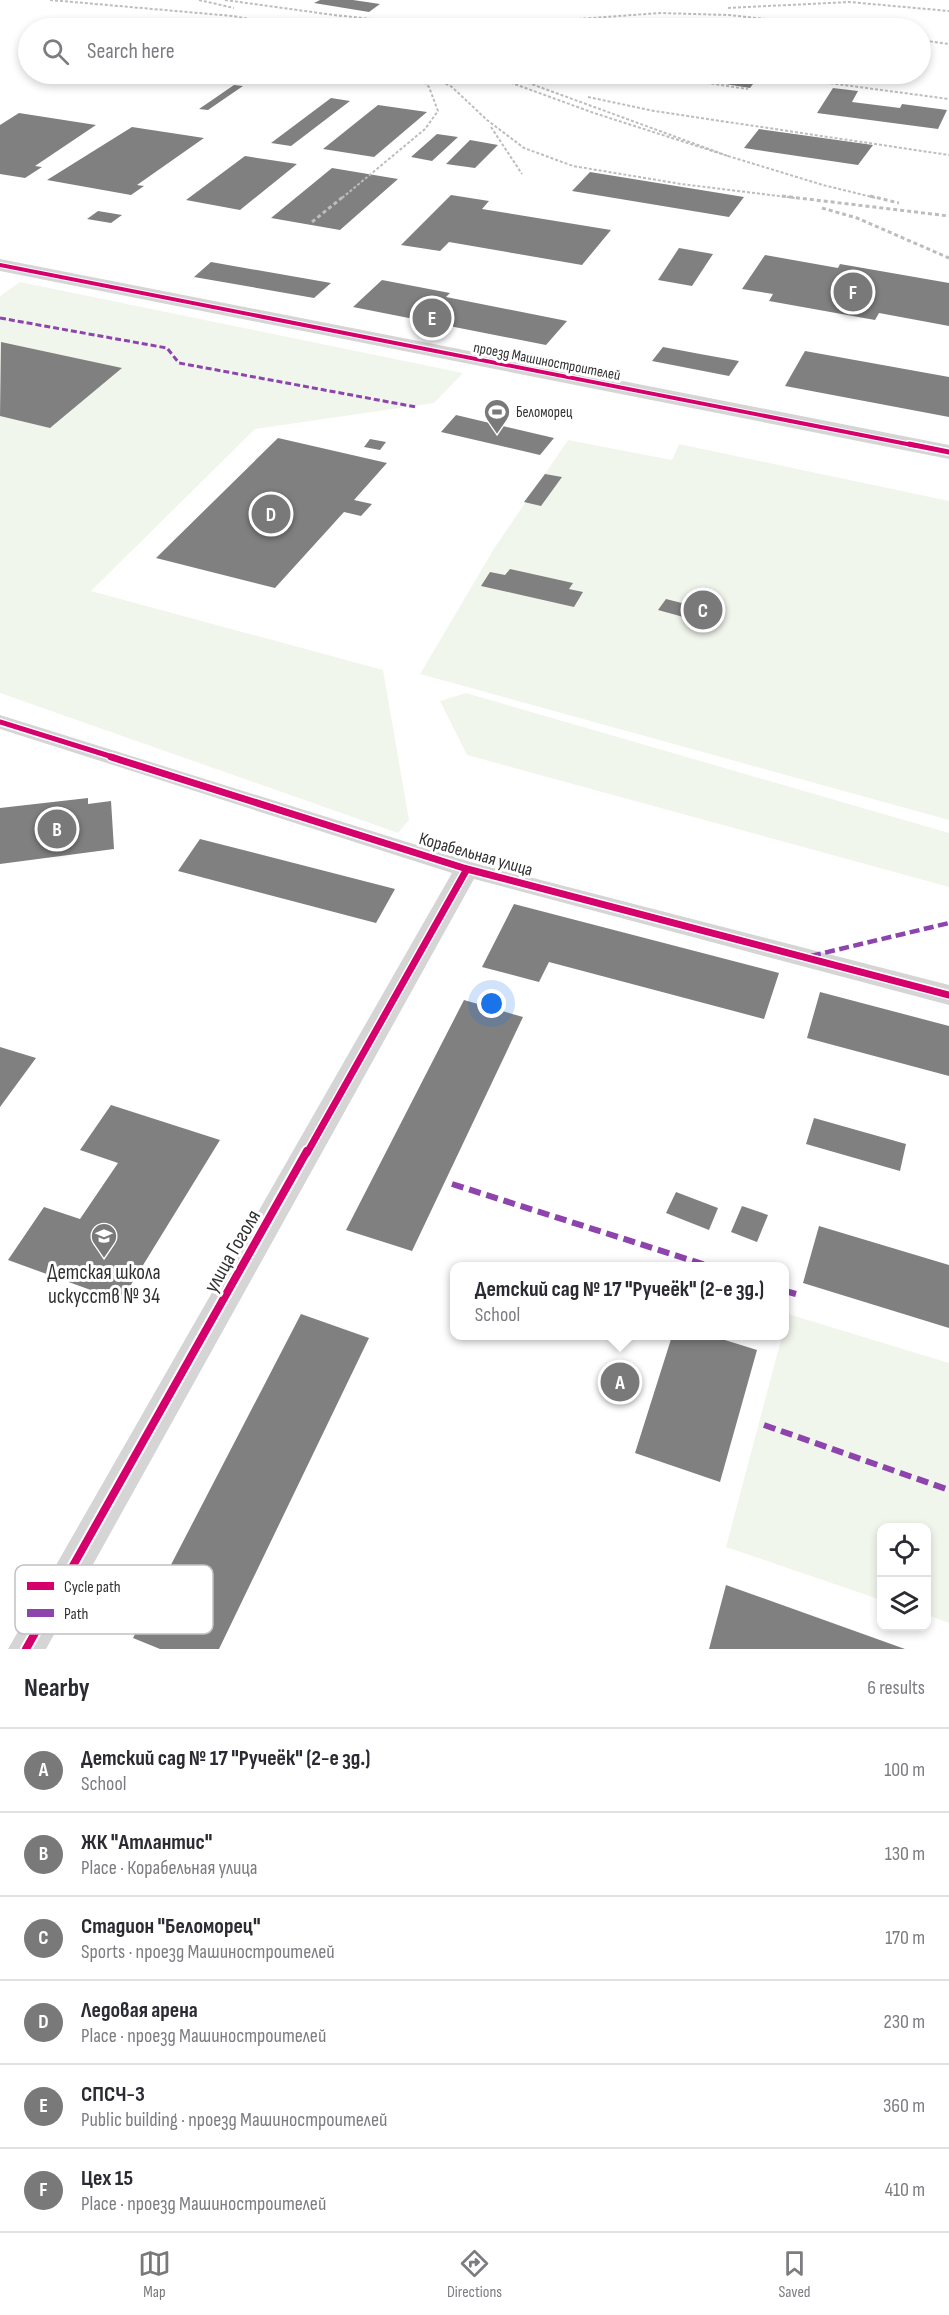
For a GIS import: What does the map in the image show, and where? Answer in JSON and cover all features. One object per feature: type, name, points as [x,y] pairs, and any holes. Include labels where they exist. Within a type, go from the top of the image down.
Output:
[{"type":"street","name":"проезд Машиностроителей","points":[[0,265],[949,452]]},
{"type":"street","name":"Корабельная улица","points":[[0,722],[467,869],[949,995]]},
{"type":"street","name":"улица Гоголя","points":[[73,1565],[467,869]]},
{"type":"street","name":"улица Гоголя","points":[[26,1649],[34,1634]]},
{"type":"shaded area","points":[[20,282],[463,373],[434,403],[255,429],[91,591],[383,670],[409,820],[398,833],[0,693],[0,296]]},
{"type":"shaded area","points":[[568,440],[672,460],[679,444],[949,501],[949,820],[420,674],[495,547]]},
{"type":"shaded area","points":[[466,693],[949,833],[949,887],[467,755],[440,701]]},
{"type":"shaded area","points":[[789,1314],[949,1363],[949,1623],[931,1616],[931,1523],[877,1523],[877,1599],[726,1547],[781,1340],[789,1340]]},
{"type":"building","points":[[320,0],[353,0],[380,4],[369,12],[314,3]]},
{"type":"building","points":[[725,84],[753,84],[750,88]]},
{"type":"building","points":[[234,85],[243,86],[208,110],[199,109]]},
{"type":"building","points":[[833,88],[858,91],[852,102],[900,108],[902,104],[947,110],[938,129],[817,113]]},
{"type":"building","points":[[331,98],[350,101],[291,146],[271,143]]},
{"type":"building","points":[[378,105],[427,112],[374,157],[323,149]]},
{"type":"building","points":[[19,113],[96,125],[35,166],[42,167],[25,178],[0,174],[0,125]]},
{"type":"building","points":[[132,127],[204,138],[137,185],[144,186],[131,195],[47,180]]},
{"type":"building","points":[[759,129],[873,145],[858,165],[744,148]]},
{"type":"building","points":[[437,134],[458,137],[432,161],[411,157]]},
{"type":"building","points":[[470,140],[498,145],[475,168],[446,164]]},
{"type":"building","points":[[245,156],[297,164],[240,210],[186,200]]},
{"type":"building","points":[[332,168],[398,179],[340,230],[271,218]]},
{"type":"building","points":[[590,172],[744,197],[729,217],[572,191]]},
{"type":"building","points":[[451,195],[489,201],[482,209],[611,230],[582,265],[449,242],[440,251],[401,245]]},
{"type":"building","points":[[98,211],[122,215],[111,223],[87,219]]},
{"type":"building","points":[[679,248],[713,254],[692,286],[658,280]]},
{"type":"building","points":[[765,255],[838,268],[840,264],[949,283],[949,326],[879,313],[875,320],[769,301],[773,294],[742,289]]},
{"type":"building","points":[[211,262],[331,283],[314,298],[194,277]]},
{"type":"building","points":[[382,280],[450,293],[446,297],[567,321],[546,345],[353,307]]},
{"type":"building","points":[[1,342],[122,368],[50,428],[0,416]]},
{"type":"building","points":[[663,347],[739,361],[729,376],[652,361]]},
{"type":"building","points":[[805,351],[949,377],[949,417],[785,386]]},
{"type":"building","name":"Беломорец","points":[[456,415],[554,438],[540,455],[441,432]]},
{"type":"building","points":[[278,438],[387,463],[354,500],[372,504],[361,516],[344,512],[275,588],[156,558]]},
{"type":"building","points":[[370,439],[386,442],[380,450],[364,447]]},
{"type":"building","points":[[545,474],[562,477],[541,506],[524,502]]},
{"type":"building","points":[[510,569],[573,583],[569,589],[583,592],[574,607],[481,586],[490,572],[505,575]]},
{"type":"building","points":[[666,599],[705,609],[698,621],[658,610]]},
{"type":"building","points":[[88,798],[88,804],[111,801],[114,849],[0,864],[0,808]]},
{"type":"building","points":[[200,839],[395,889],[376,923],[178,871]]},
{"type":"building","points":[[514,904],[779,973],[764,1019],[549,962],[539,982],[482,967]]},
{"type":"building","points":[[820,992],[949,1026],[949,1076],[807,1038]]},
{"type":"building","points":[[464,1000],[523,1017],[412,1251],[346,1230]]},
{"type":"building","points":[[0,1047],[36,1058],[0,1107]]},
{"type":"building","points":[[111,1105],[220,1140],[121,1301],[8,1260],[44,1207],[80,1219],[118,1163],[80,1150]]},
{"type":"building","points":[[814,1118],[906,1144],[900,1171],[806,1144]]},
{"type":"building","points":[[676,1192],[718,1208],[709,1230],[666,1213]]},
{"type":"building","points":[[742,1206],[768,1215],[757,1242],[731,1232]]},
{"type":"building","points":[[819,1226],[949,1265],[949,1328],[803,1283]]},
{"type":"building","points":[[301,1314],[369,1338],[219,1649],[160,1649],[133,1638],[135,1634],[213,1634],[213,1565],[171,1565]]},
{"type":"building","points":[[671,1340],[725,1340],[757,1350],[720,1482],[635,1453]]},
{"type":"building","points":[[726,1585],[905,1649],[709,1649]]},
{"type":"railway","points":[[50,0],[244,18]]},
{"type":"railway","points":[[199,0],[234,8]]},
{"type":"railway","points":[[225,0],[341,16]]},
{"type":"railway","points":[[728,8],[849,2],[949,11]]},
{"type":"railway","points":[[592,18],[660,13],[756,18]]},
{"type":"railway","points":[[334,15],[363,18]]},
{"type":"railway","points":[[931,42],[949,44]]},
{"type":"railway","points":[[342,198],[425,129],[438,111],[426,84]]},
{"type":"railway","points":[[446,84],[487,120],[524,148],[573,166],[681,184],[795,198]]},
{"type":"railway","points":[[514,84],[594,113],[728,156]]},
{"type":"railway","points":[[531,84],[728,156]]},
{"type":"railway","points":[[714,84],[748,89]]},
{"type":"railway","points":[[836,84],[949,99]]},
{"type":"railway","points":[[588,97],[654,111],[949,155]]},
{"type":"railway","points":[[491,127],[522,174]]},
{"type":"railway","points":[[728,156],[823,185],[876,198]]},
{"type":"railway","points":[[312,222],[344,196]]},
{"type":"railway","points":[[782,196],[949,216]]},
{"type":"railway","points":[[870,196],[899,203]]},
{"type":"railway","points":[[822,208],[857,218],[949,258]]},
{"type":"marked path","points":[[0,318],[167,348],[179,363],[416,407]]},
{"type":"marked path","points":[[811,956],[949,923]]},
{"type":"marked path","points":[[452,1184],[696,1262]]},
{"type":"marked path","points":[[789,1292],[796,1294]]},
{"type":"marked path","points":[[764,1425],[949,1490]]},
{"type":"cycle path","points":[[0,265],[949,452]]},
{"type":"cycle path","points":[[0,722],[467,869],[949,995]]},
{"type":"cycle path","points":[[73,1565],[467,869]]},
{"type":"cycle path","points":[[26,1649],[34,1634]]},
{"type":"place","name":"Цех 15","points":[[853,292]]},
{"type":"place","name":"СПСЧ-3","points":[[432,318]]},
{"type":"place","name":"Беломорец","points":[[497,435]]},
{"type":"place","name":"Ледовая арена","points":[[271,514]]},
{"type":"place","name":"Стадион \"Беломорец\"","points":[[703,610]]},
{"type":"place","name":"ЖК \"Атлантис\"","points":[[57,829]]},
{"type":"place","name":"Детская школа искусств № 34","points":[[104,1259]]},
{"type":"place","name":"Детский сад № 17 \"Ручеёк\" (2-е зд.)","points":[[620,1382]]}]
